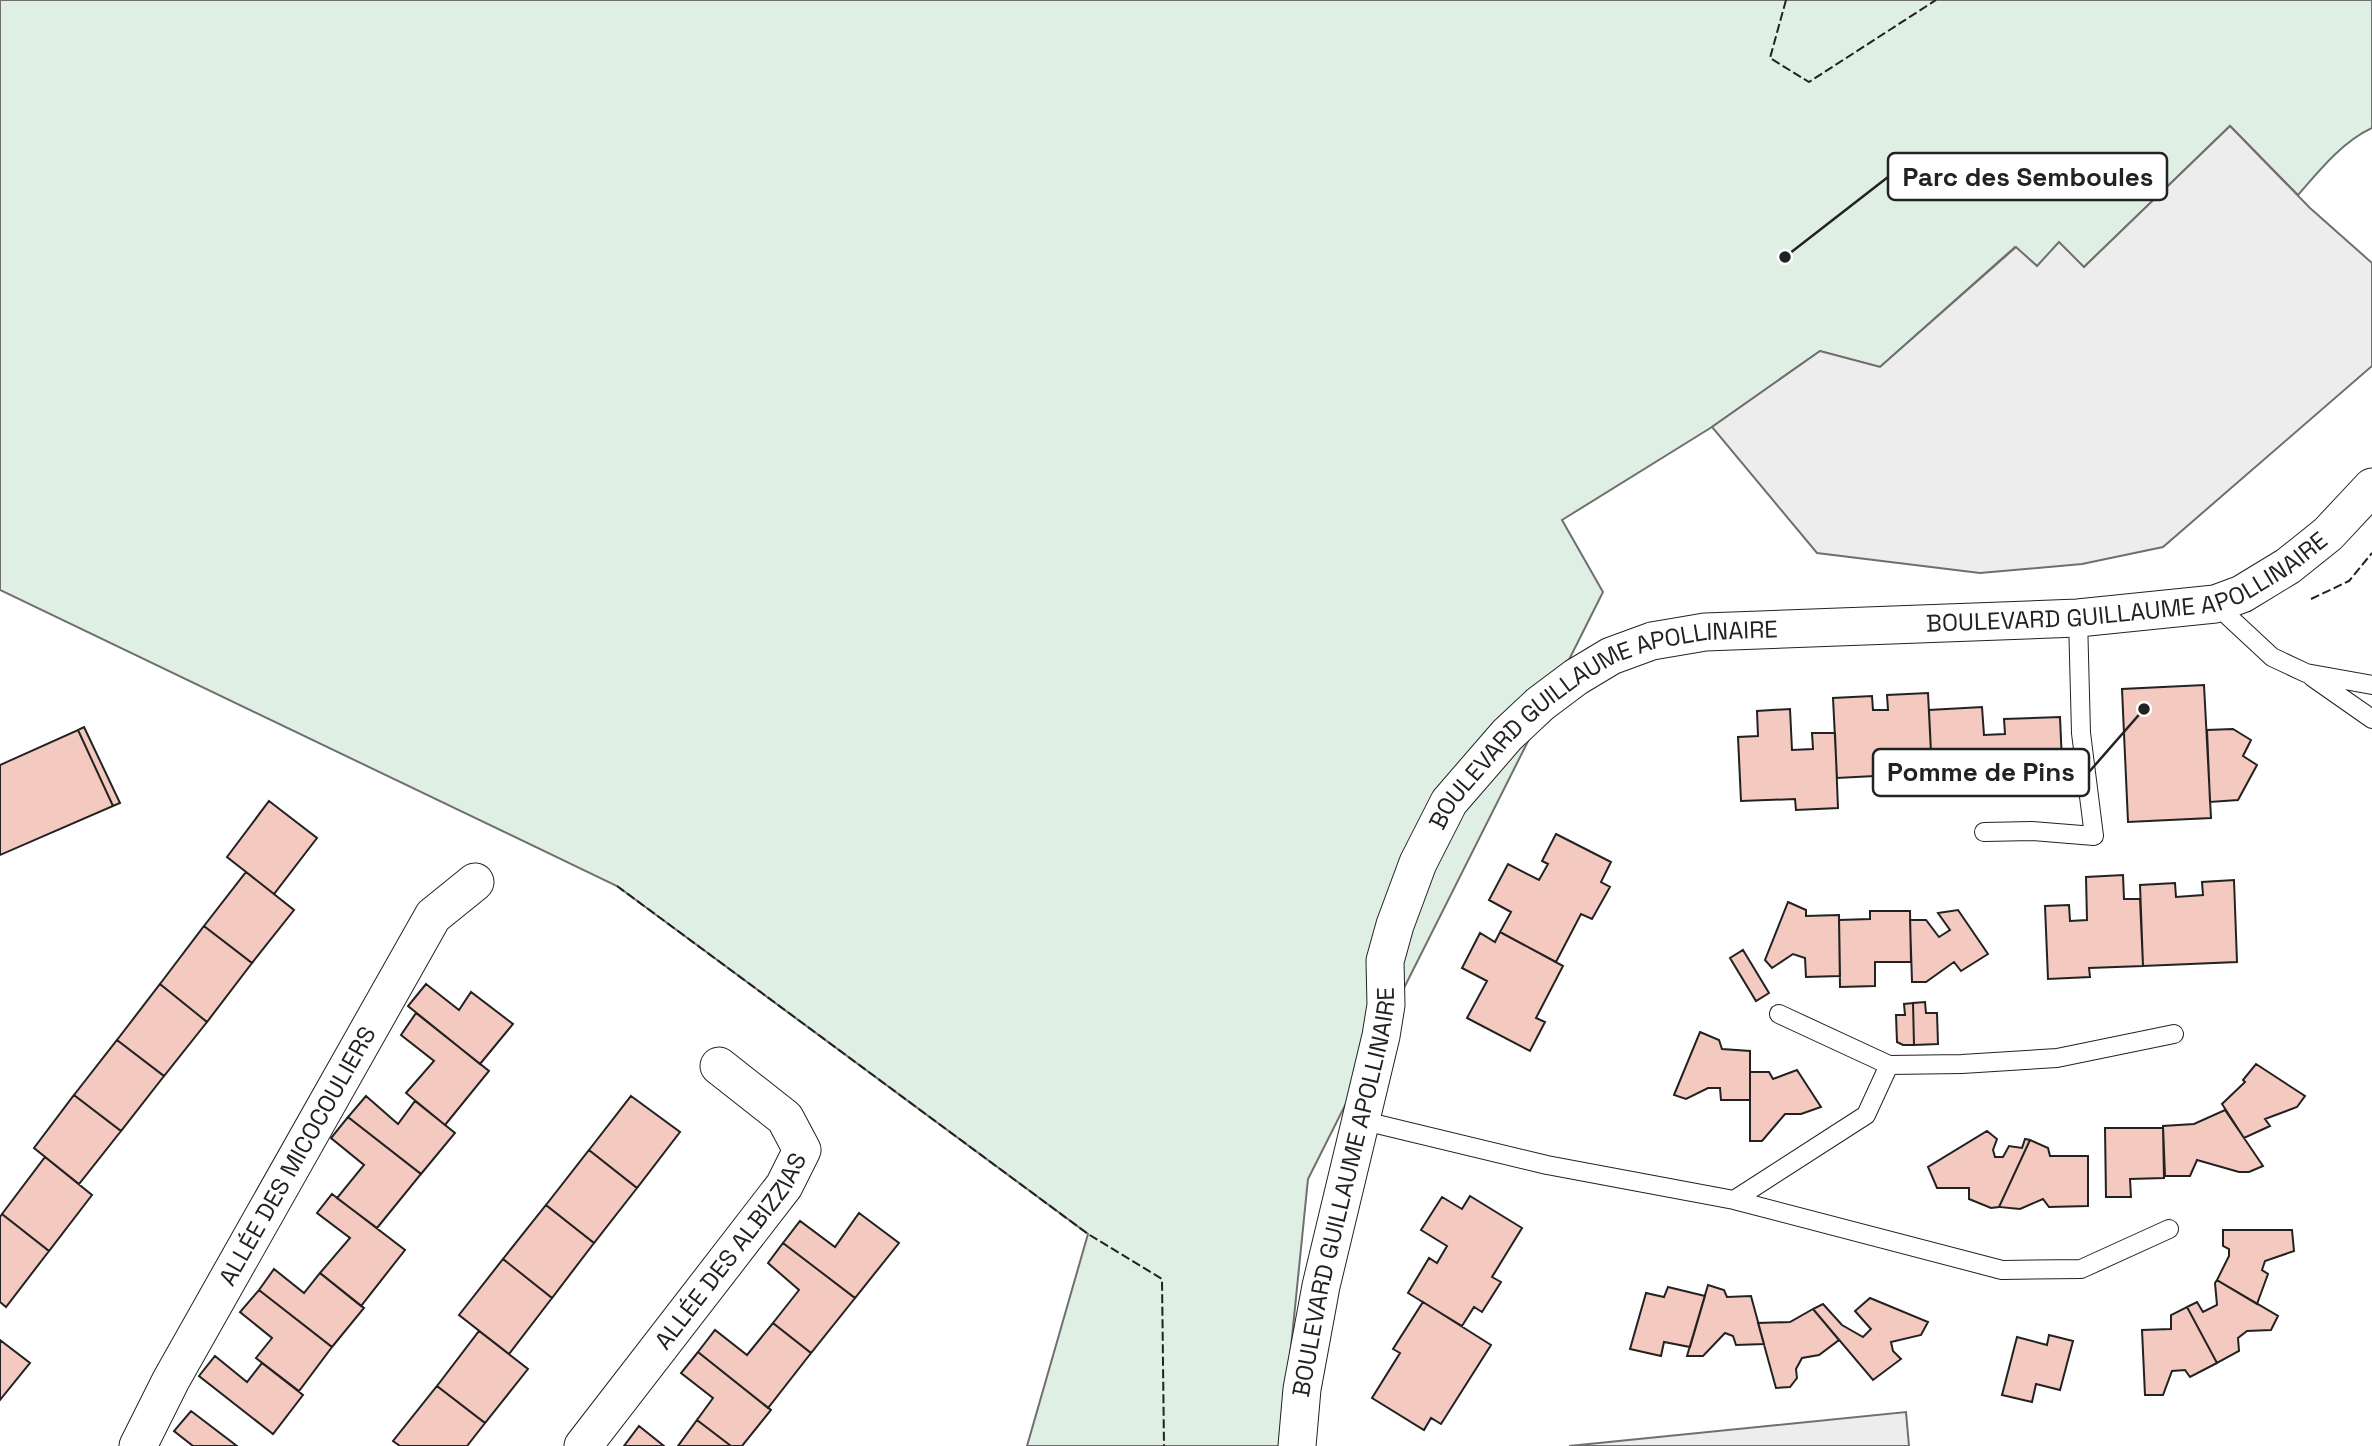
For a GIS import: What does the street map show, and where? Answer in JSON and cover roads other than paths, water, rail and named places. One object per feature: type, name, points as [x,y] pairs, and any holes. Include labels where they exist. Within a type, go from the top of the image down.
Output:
[{"type":"street","name":"BOULEVARD GUILLAUME APOLLINAIRE","points":[[1297,1446],[1302,1389],[1321,1286],[1381,1037],[1386,1005],[1385,961],[1395,925],[1418,863],[1450,802],[1507,735],[1540,704],[1576,677],[1611,656],[1652,641],[1705,632],[2078,618],[2215,604],[2242,594],[2288,566],[2328,534],[2372,487]]},
{"type":"street","name":"ALLÉE DES MICOCOULIERS","points":[[138,1446],[183,1359],[433,916],[474,882]]},
{"type":"street","name":"ALLÉE DES ALBIZZIAS","points":[[583,1446],[784,1186],[802,1150],[785,1118],[719,1066]]},
{"type":"lane","points":[[2215,604],[2273,657],[2306,673],[2372,719]]},
{"type":"lane","points":[[1984,832],[2032,831],[2094,836],[2081,733],[2078,618]]},
{"type":"lane","points":[[2306,673],[2372,685]]},
{"type":"lane","points":[[1779,1014],[1889,1065],[2057,1058],[2174,1034]]},
{"type":"lane","points":[[1734,1200],[1866,1115],[1889,1065]]},
{"type":"lane","points":[[1360,1120],[1547,1165],[1734,1200],[2002,1270],[2081,1269],[2169,1229]]},
{"type":"place","name":"Parc des Semboules","points":[[1785,257]]},
{"type":"place","name":"Pomme de Pins","points":[[2144,709]]}]
